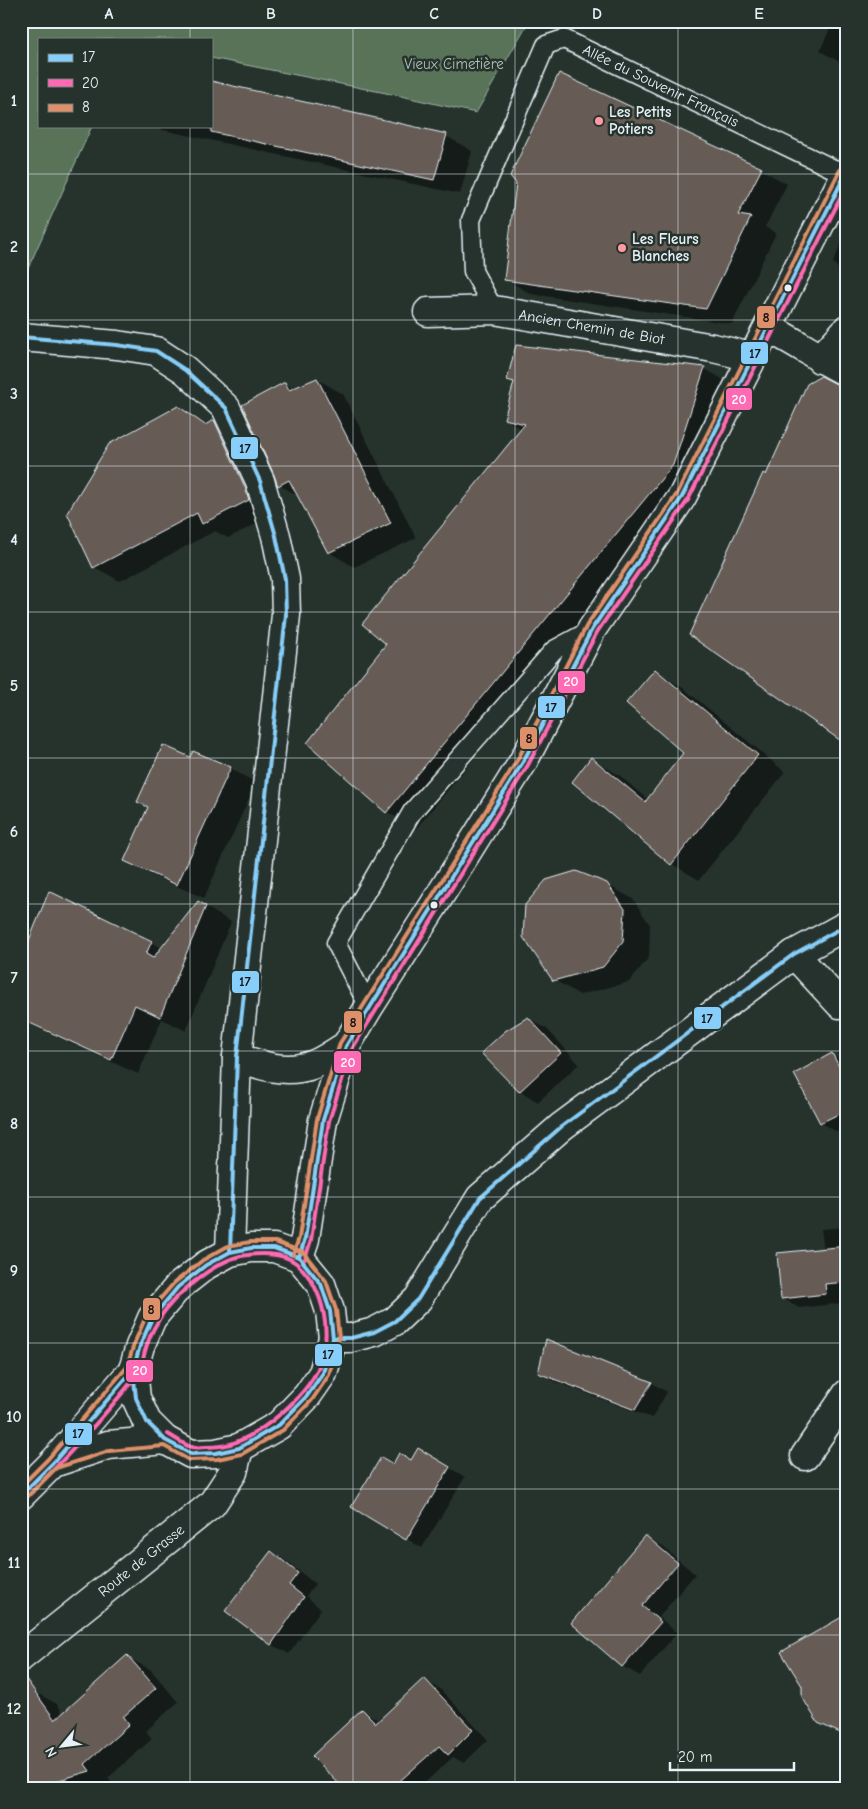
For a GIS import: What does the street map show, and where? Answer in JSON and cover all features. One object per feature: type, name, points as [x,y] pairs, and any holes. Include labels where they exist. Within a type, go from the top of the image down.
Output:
[{"type":"street","points":[[299,1257],[305,1239],[323,1120],[346,1046],[368,1007],[434,905],[522,762],[592,629],[682,497],[846,172]]},
{"type":"street","name":"Ancien Chemin de Biot","points":[[428,312],[494,310],[752,357]]},
{"type":"street","points":[[768,328],[793,340],[820,359],[847,372]]},
{"type":"street","points":[[820,359],[847,329]]},
{"type":"street","points":[[21,337],[117,345],[156,351],[185,370],[226,408],[260,481],[276,536],[285,579],[286,615],[237,1056],[230,1252]]},
{"type":"street","points":[[332,1338],[351,1338],[374,1332],[395,1321],[418,1300],[480,1198],[561,1127],[794,954],[847,925]]},
{"type":"street","points":[[794,954],[840,1004],[847,1002]]},
{"type":"street","points":[[237,1056],[264,1067],[290,1070],[313,1065],[346,1046]]},
{"type":"street","points":[[251,1248],[274,1248],[299,1257],[321,1284],[330,1311],[332,1338],[323,1374],[307,1396],[279,1425],[239,1448],[216,1453],[191,1454],[166,1440],[147,1422],[136,1398],[133,1370],[140,1346],[152,1318],[178,1286],[206,1265],[230,1252],[251,1248]]},
{"type":"street","points":[[21,1495],[53,1463],[133,1370]]},
{"type":"street","points":[[805,1456],[847,1394]]},
{"type":"street","points":[[53,1463],[108,1445],[166,1440]]},
{"type":"street","name":"Route de Grasse","points":[[21,1657],[212,1504],[233,1472],[239,1448]]},
{"type":"lane","name":"Allée du Souvenir Français","points":[[494,310],[473,271],[471,220],[546,45],[564,39],[846,172]]},
{"type":"lane","points":[[368,1007],[336,943],[412,812],[554,650],[592,629]]},
{"type":"green space","name":"Vieux Cimetière","points":[[21,21],[529,21],[476,113],[212,58],[212,38],[38,38],[38,128],[91,128],[21,284]]},
{"type":"building","points":[[559,73],[762,168],[738,215],[751,217],[706,309],[504,280],[516,183],[510,176]]},
{"type":"building","points":[[212,81],[447,134],[434,180],[211,132]]},
{"type":"building","points":[[516,345],[705,367],[673,465],[386,813],[307,743],[386,644],[362,624],[525,424],[504,419],[514,382],[507,380]]},
{"type":"building","points":[[821,376],[840,386],[847,387],[847,745],[689,635],[763,473],[766,475],[807,384]]},
{"type":"building","points":[[317,378],[391,523],[328,553],[289,480],[278,486],[242,405],[285,382],[289,390]]},
{"type":"building","points":[[178,406],[205,425],[214,420],[245,487],[249,500],[202,524],[197,513],[93,568],[67,513],[109,444]]},
{"type":"building","points":[[655,669],[758,755],[671,865],[572,782],[591,757],[645,802],[683,753],[626,703]]},
{"type":"building","points":[[163,745],[190,757],[193,751],[231,767],[177,885],[124,861],[148,807],[137,802]]},
{"type":"building","points":[[576,871],[607,883],[625,909],[623,942],[603,967],[553,981],[523,937],[525,905],[546,880]]},
{"type":"building","points":[[49,891],[152,941],[146,954],[153,958],[198,901],[206,906],[160,1017],[135,1005],[111,1060],[21,1019],[21,960]]},
{"type":"building","points":[[528,1017],[561,1053],[519,1092],[481,1053],[505,1031]]},
{"type":"building","points":[[832,1053],[847,1082],[847,1110],[820,1123],[794,1074]]},
{"type":"building","points":[[847,1246],[847,1282],[825,1284],[826,1294],[781,1299],[777,1253]]},
{"type":"building","points":[[546,1339],[652,1382],[635,1410],[538,1373]]},
{"type":"building","points":[[418,1448],[450,1467],[406,1540],[351,1507],[381,1457],[393,1464],[399,1453],[411,1460]]},
{"type":"building","points":[[645,1535],[678,1563],[642,1606],[661,1622],[622,1667],[571,1623]]},
{"type":"building","points":[[271,1551],[298,1573],[289,1585],[304,1597],[271,1645],[225,1611]]},
{"type":"building","points":[[847,1614],[847,1736],[818,1723],[802,1697],[802,1686],[781,1652]]},
{"type":"building","points":[[127,1655],[156,1688],[123,1717],[129,1725],[85,1764],[90,1771],[32,1788],[21,1788],[21,1672],[55,1720]]},
{"type":"building","points":[[424,1678],[473,1730],[448,1755],[439,1746],[392,1788],[343,1788],[312,1756],[362,1709],[376,1723]]},
{"type":"transit line","name":"8","points":[[293,1255],[299,1238],[317,1119],[340,1043],[518,759],[587,625],[677,494],[841,168]]},
{"type":"transit line","name":"17","points":[[299,1257],[305,1239],[323,1120],[346,1046],[523,762],[592,629],[682,497],[847,171]]},
{"type":"transit line","name":"20","points":[[305,1259],[311,1240],[329,1121],[352,1049],[528,765],[597,632],[688,500],[847,185]]},
{"type":"transit line","name":"17","points":[[21,337],[117,345],[156,351],[185,370],[226,408],[260,481],[276,536],[285,579],[286,615],[237,1057],[230,1252]]},
{"type":"transit line","name":"17","points":[[333,1338],[351,1338],[374,1332],[395,1321],[418,1299],[480,1198],[561,1127],[794,954],[847,925]]},
{"type":"transit line","name":"8","points":[[21,1486],[48,1459],[127,1367],[134,1344],[147,1314],[174,1283],[203,1260],[228,1246],[250,1242],[275,1242],[303,1252],[326,1281],[336,1310],[339,1338],[329,1375],[312,1400],[283,1430],[242,1454],[217,1459],[189,1460],[164,1446],[109,1451],[56,1468],[25,1499]]},
{"type":"transit line","name":"17","points":[[251,1248],[274,1248],[299,1257],[321,1284],[330,1311],[333,1338],[323,1373],[307,1396],[279,1425],[239,1448],[216,1453],[191,1454],[165,1440],[147,1422],[136,1398],[133,1370],[140,1346],[152,1318],[178,1287],[206,1265],[230,1252],[251,1248]]},
{"type":"transit line","name":"20","points":[[25,1499],[82,1439],[139,1373],[153,1329],[163,1313],[193,1282],[218,1265],[241,1256],[262,1254],[277,1255],[291,1259],[306,1273],[314,1286],[324,1314],[325,1343],[322,1358],[311,1381],[303,1392],[271,1422],[247,1437],[233,1443],[218,1446],[191,1447],[168,1434]]},
{"type":"transit line","name":"17","points":[[21,1495],[53,1463],[133,1370]]},
{"type":"place","name":"Les Petits Potiers","points":[[599,121]]},
{"type":"place","name":"Les Fleurs Blanches","points":[[622,248]]}]
